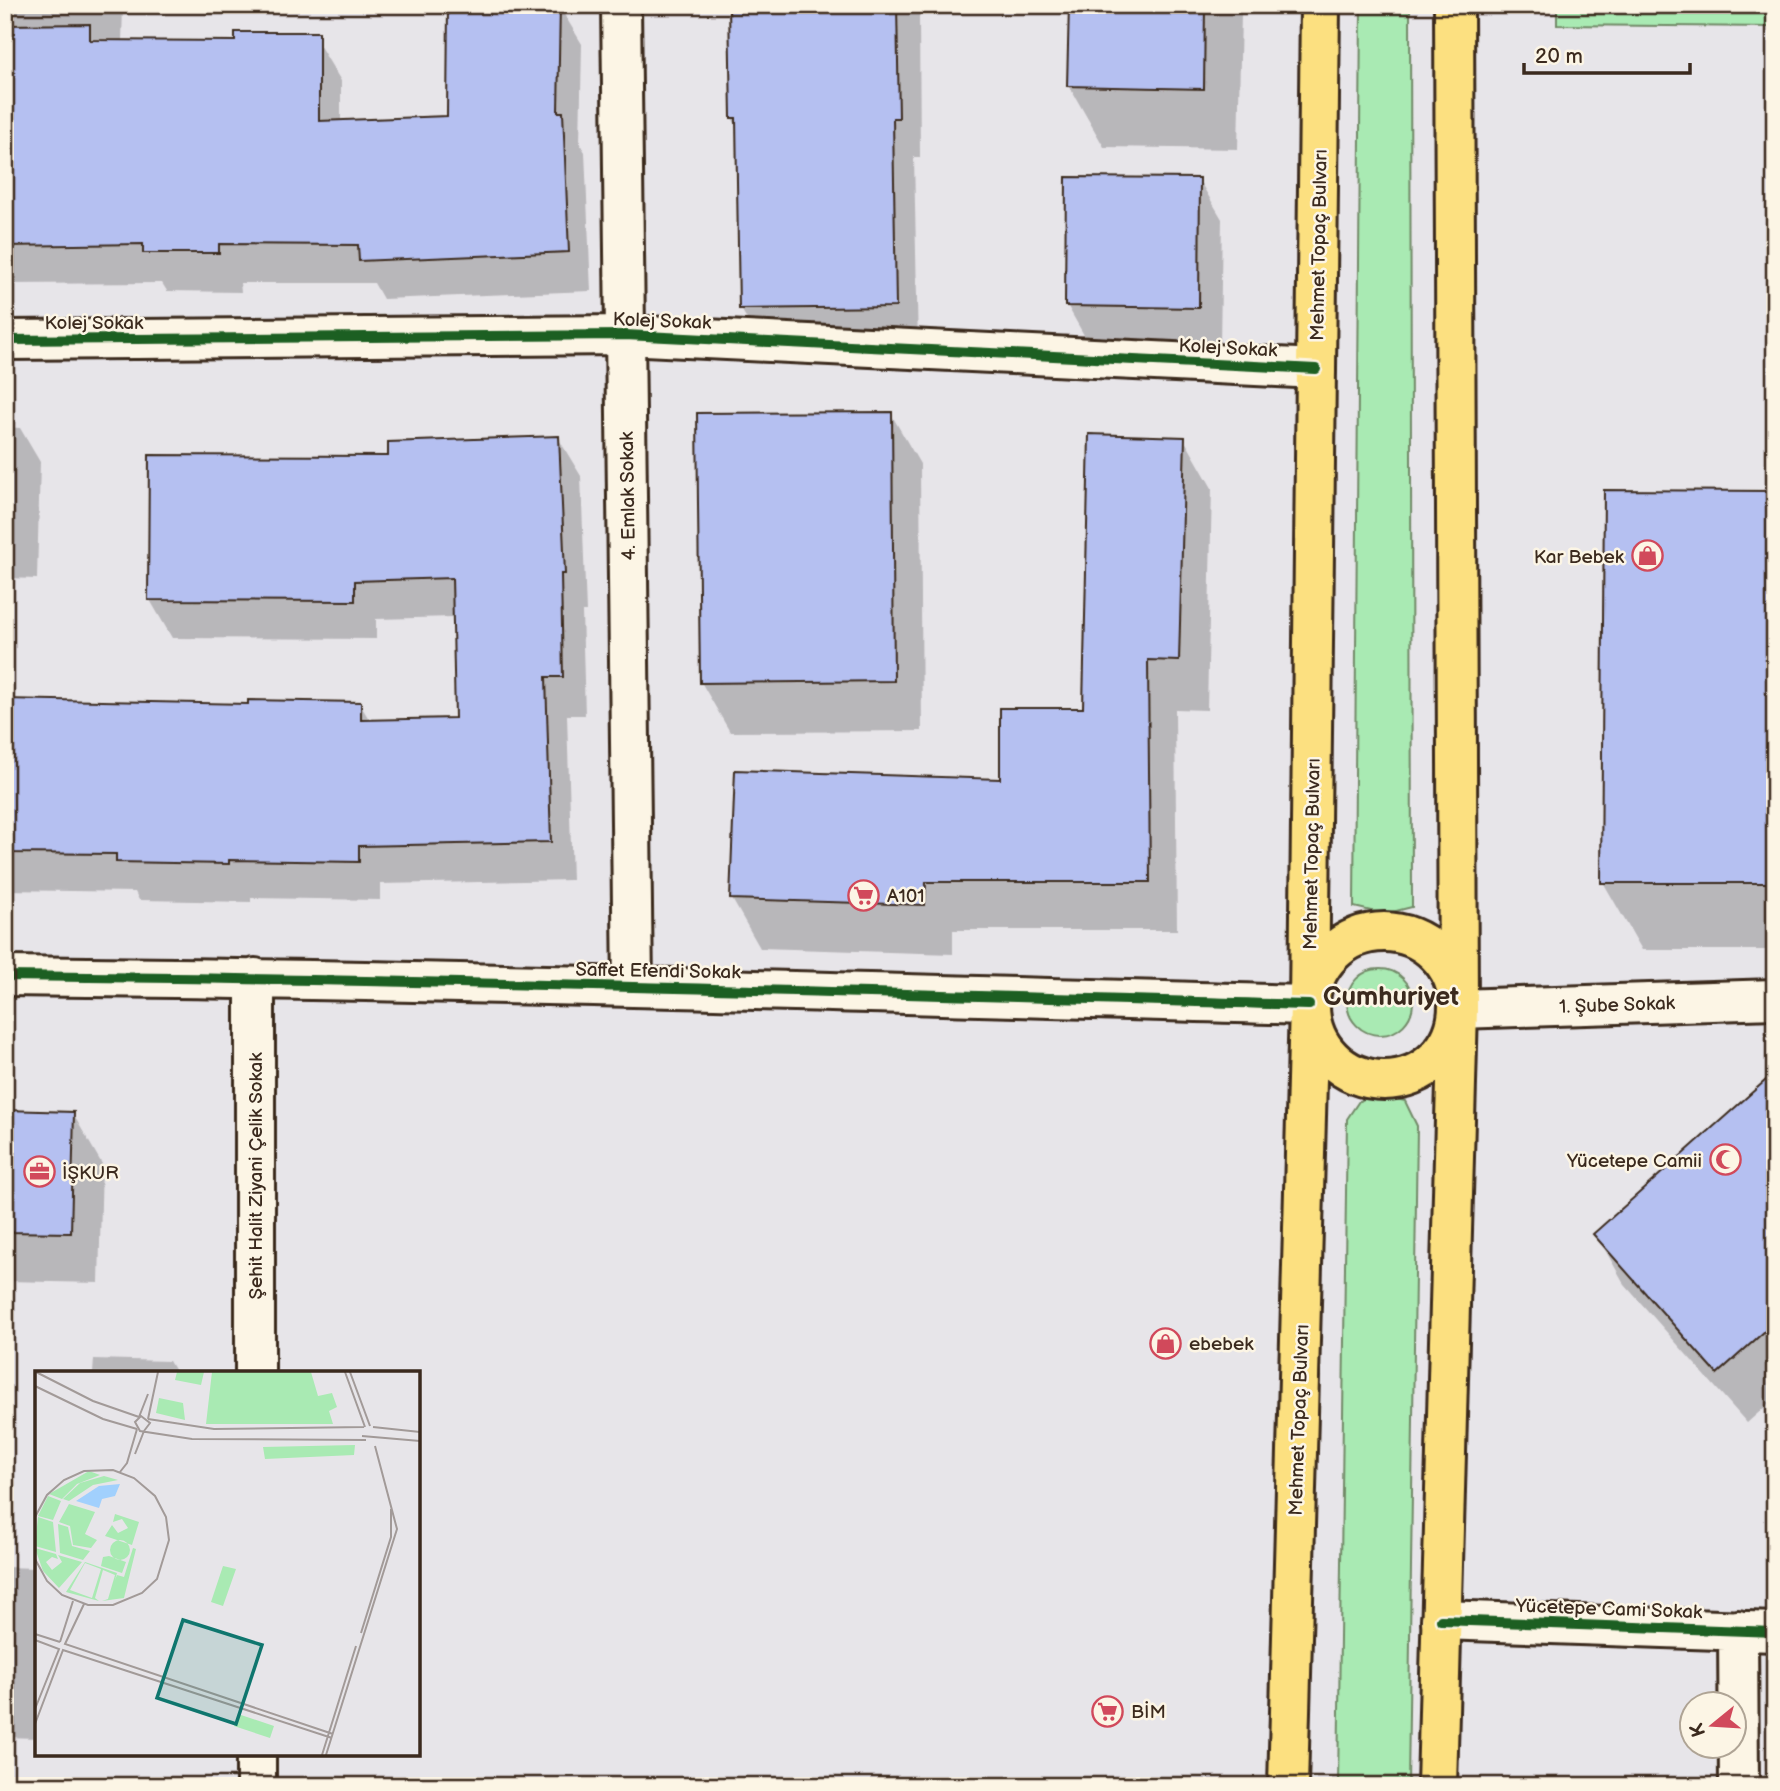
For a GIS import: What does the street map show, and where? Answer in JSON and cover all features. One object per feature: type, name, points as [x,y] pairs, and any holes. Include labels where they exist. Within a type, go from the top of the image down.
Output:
[{"type":"main road","name":"Mehmet Topaç Bulvarı","points":[[1288,1786],[1309,1005],[1320,5]]},
{"type":"main road","points":[[1437,1786],[1458,1009],[1454,5]]},
{"type":"main road","points":[[1386,931],[1409,936],[1430,947],[1446,965],[1455,986],[1458,1009],[1453,1032],[1443,1052],[1426,1068],[1405,1078],[1381,1081],[1359,1076],[1339,1065],[1322,1048],[1312,1027],[1309,1005],[1313,981],[1325,960],[1342,944],[1363,934],[1386,931]]},
{"type":"street","name":"4. Emlak Sokak","points":[[621,5],[633,986]]},
{"type":"street","name":"Kolej Sokak","points":[[5,340],[625,335],[1316,369]]},
{"type":"street","name":"Saffet Efendi Sokak","points":[[5,976],[633,986],[1309,1005]]},
{"type":"street","name":"Şehit Halit Ziyani Çelik Sokak","points":[[255,978],[255,1371]]},
{"type":"street","name":"1. Şube Sokak","points":[[1458,1009],[1775,999]]},
{"type":"street","name":"Yücetepe Cami Sokak","points":[[1441,1620],[1756,1631]]},
{"type":"street","points":[[1739,1786],[1756,1631]]},
{"type":"street","points":[[256,1756],[256,1786]]},
{"type":"green space","points":[[1361,5],[1410,5],[1412,907],[1384,914],[1354,907]]},
{"type":"green space","points":[[1557,5],[1775,5],[1775,27],[1557,25]]},
{"type":"green space","points":[[1380,969],[1393,971],[1403,979],[1411,989],[1411,1015],[1403,1025],[1393,1033],[1380,1035],[1367,1033],[1357,1025],[1349,1015],[1347,1002],[1349,989],[1357,979],[1367,971]]},
{"type":"green space","points":[[1376,1094],[1405,1101],[1417,1126],[1408,1786],[1338,1786],[1347,1119],[1359,1101]]},
{"type":"building","points":[[448,5],[560,5],[558,112],[563,112],[569,252],[359,261],[358,245],[219,244],[219,253],[143,253],[143,244],[5,246],[5,25],[90,24],[90,40],[235,41],[235,32],[319,32],[319,121],[447,116]]},
{"type":"building","points":[[729,5],[897,5],[899,118],[893,118],[896,307],[739,309],[736,118],[731,118]]},
{"type":"building","points":[[1069,5],[1205,5],[1204,89],[1067,86]]},
{"type":"building","points":[[1066,177],[1200,178],[1199,308],[1065,306]]},
{"type":"building","points":[[892,412],[894,681],[700,683],[697,413]]},
{"type":"building","points":[[1089,434],[1185,437],[1179,661],[1148,660],[1150,882],[926,882],[925,905],[730,899],[735,770],[1000,779],[1000,708],[1083,708]]},
{"type":"building","points":[[559,436],[565,574],[561,574],[563,677],[546,677],[551,842],[359,846],[359,862],[116,862],[116,854],[5,853],[5,699],[248,704],[248,700],[361,702],[361,720],[455,718],[452,578],[355,581],[355,601],[148,600],[149,455],[388,456],[388,442]]},
{"type":"building","points":[[1604,490],[1775,491],[1775,883],[1601,883]]},
{"type":"building","name":"Yücetepe Camii","points":[[1775,1072],[1775,1322],[1717,1374],[1593,1234]]},
{"type":"building","name":"İŞKUR","points":[[5,1110],[74,1112],[71,1233],[5,1232]]},
{"type":"cycle path","points":[[5,340],[625,335],[1316,369]]},
{"type":"cycle path","points":[[5,976],[494,984],[1309,1005]]},
{"type":"cycle path","points":[[1441,1620],[1775,1632]]},
{"type":"place","name":"Kar Bebek","points":[[1647,556]]},
{"type":"place","name":"A101","points":[[864,895]]},
{"type":"place","name":"Yücetepe Camii","points":[[1725,1160]]},
{"type":"place","name":"İŞKUR","points":[[39,1172]]},
{"type":"place","name":"ebebek","points":[[1166,1343]]},
{"type":"place","name":"BİM","points":[[1108,1711]]},
{"type":"district","name":"Cumhuriyet","points":[[1391,996]]}]
